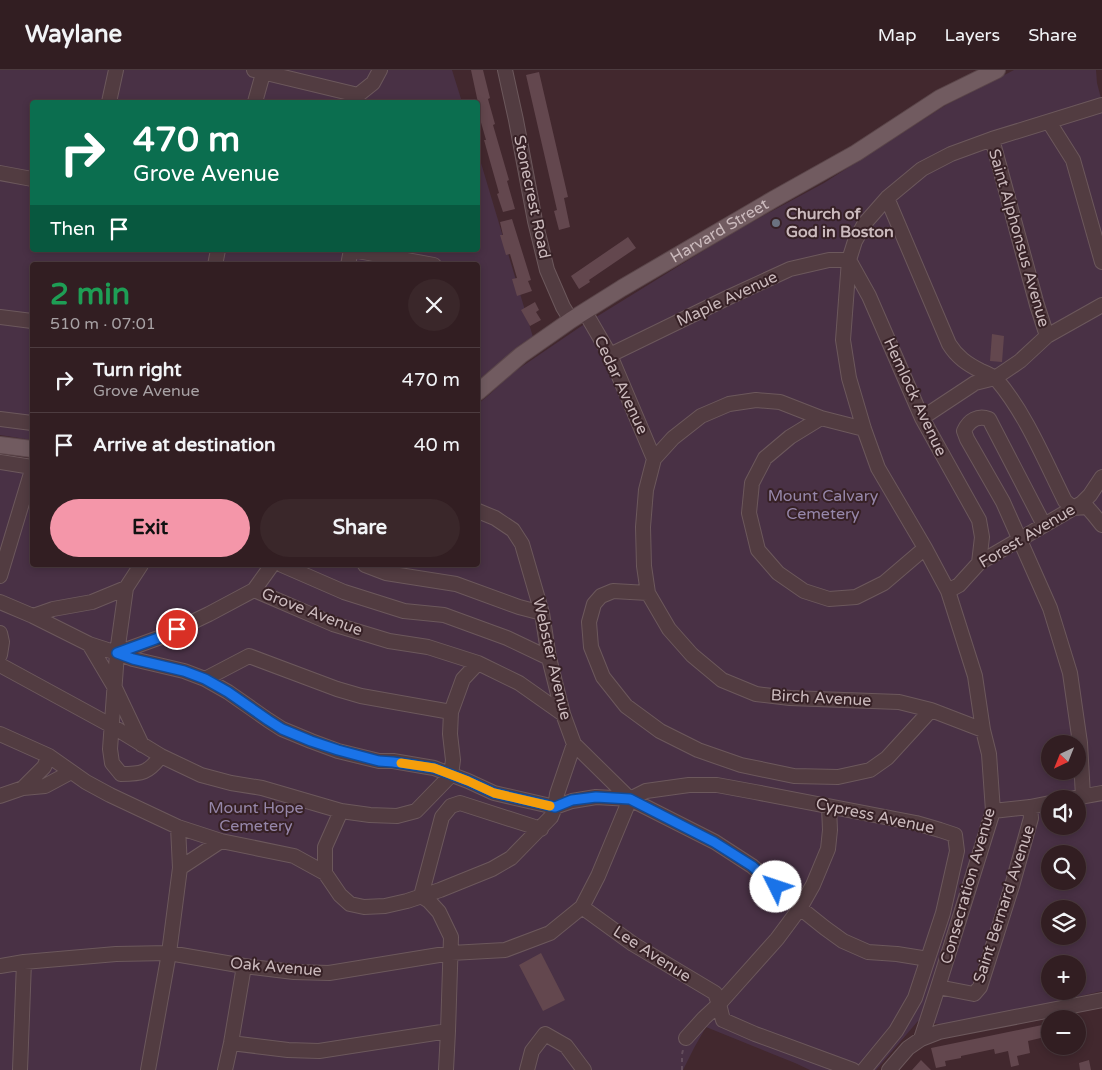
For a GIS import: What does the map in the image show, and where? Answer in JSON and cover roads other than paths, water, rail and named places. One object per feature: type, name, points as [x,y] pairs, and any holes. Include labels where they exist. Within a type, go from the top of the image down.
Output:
[{"type":"main road","name":"Harvard Street","points":[[480,390],[522,355],[571,320],[622,288],[774,198],[856,153],[940,98],[997,70]]},
{"type":"main road","points":[[0,445],[30,449]]},
{"type":"street","points":[[109,100],[116,70]]},
{"type":"street","points":[[255,100],[260,71],[358,95],[373,83],[380,70]]},
{"type":"street","name":"Stonecrest Road","points":[[505,70],[535,221],[548,270],[563,307],[571,320]]},
{"type":"street","name":"Consecration Avenue","points":[[920,1039],[993,811],[989,754],[983,730],[975,676],[948,591],[926,548],[878,468],[849,378],[843,340],[849,260],[855,241],[865,223],[887,198],[922,169],[951,154],[992,139],[1102,105]]},
{"type":"street","points":[[1049,122],[1072,160],[1102,262]]},
{"type":"street","name":"Saint Alphonsus Avenue","points":[[992,139],[1047,336]]},
{"type":"street","points":[[0,172],[30,179]]},
{"type":"street","points":[[887,198],[954,353],[995,378],[1016,406],[1065,501],[1073,508],[1086,508],[1102,525]]},
{"type":"street","points":[[363,252],[418,262]]},
{"type":"street","name":"Maple Avenue","points":[[610,355],[790,269],[829,260],[849,260]]},
{"type":"street","name":"Hemlock Avenue","points":[[849,260],[869,296],[922,418],[979,520],[982,537],[979,563]]},
{"type":"street","points":[[922,418],[976,383],[995,378],[1020,361],[1047,336],[1102,305]]},
{"type":"street","name":"Cedar Avenue","points":[[585,312],[610,355],[654,459]]},
{"type":"street","points":[[0,316],[30,321]]},
{"type":"street","name":"Birch Avenue","points":[[864,429],[821,418],[780,402],[756,400],[729,404],[701,416],[673,438],[654,459],[646,490],[643,527],[644,566],[648,593],[669,630],[692,656],[722,680],[756,694],[790,698],[899,702],[931,710],[983,730]]},
{"type":"street","points":[[1044,525],[989,420],[982,417],[973,419],[964,431],[967,439],[1003,502],[1020,538],[1050,608],[1070,673],[1080,743],[1077,790]]},
{"type":"street","points":[[821,418],[790,437],[766,458],[752,483],[749,513],[758,550],[778,574],[804,591],[829,599],[856,598],[884,583],[926,548]]},
{"type":"street","points":[[0,419],[30,423]]},
{"type":"street","points":[[0,462],[30,468]]},
{"type":"street","points":[[0,576],[30,475]]},
{"type":"street","name":"Forest Avenue","points":[[948,591],[959,585],[979,563],[1082,503],[1102,477]]},
{"type":"street","name":"Webster Avenue","points":[[480,512],[496,518],[513,530],[522,544],[542,613],[549,658],[563,714],[574,744],[630,799]]},
{"type":"street","points":[[121,774],[112,763],[110,749],[117,653],[126,588],[140,567]]},
{"type":"street","points":[[254,590],[271,567]]},
{"type":"street","points":[[287,567],[344,592],[404,611],[444,615],[507,638],[549,658]]},
{"type":"street","points":[[370,567],[386,573],[456,584],[519,607],[542,613]]},
{"type":"street","points":[[33,616],[53,609],[92,602],[126,588]]},
{"type":"street","name":"Grove Avenue","points":[[117,653],[161,637],[254,590],[333,624],[388,641],[428,647],[478,663],[519,683],[563,714]]},
{"type":"street","points":[[648,593],[613,591],[601,596],[594,604],[589,622],[591,647],[603,677],[626,706],[660,731],[698,750],[741,765],[794,776],[838,777],[870,770],[887,758],[931,710]]},
{"type":"street","points":[[0,602],[90,644],[133,659],[184,671],[205,679],[228,692],[282,729],[338,750],[379,761],[434,768],[494,793],[555,807],[572,800],[596,797],[630,799],[714,842],[752,866],[800,908],[843,941],[868,952],[928,958]]},
{"type":"street","points":[[0,633],[2,642],[0,654]]},
{"type":"street","points":[[90,644],[115,688],[142,745]]},
{"type":"street","points":[[205,679],[249,656],[361,696],[451,712]]},
{"type":"street","points":[[0,665],[112,726],[161,756],[201,775],[262,788],[340,811],[397,816],[416,811],[451,775],[453,760],[450,734],[451,712],[463,679],[478,663]]},
{"type":"street","points":[[0,734],[49,756],[71,772],[110,795],[178,827],[221,841],[294,856],[325,873],[340,894],[350,904],[364,907],[385,906],[407,901],[464,882],[511,858],[551,818],[574,744]]},
{"type":"street","points":[[23,788],[44,767],[49,756]]},
{"type":"street","points":[[121,774],[139,774],[153,766],[161,756]]},
{"type":"street","points":[[0,796],[23,788],[45,786],[71,772]]},
{"type":"street","points":[[110,795],[121,774]]},
{"type":"street","name":"Cypress Avenue","points":[[630,799],[646,791],[689,785],[717,785],[916,823],[955,835],[957,851],[943,913],[915,998],[896,1031],[864,1070]]},
{"type":"street","points":[[1086,795],[1102,792]]},
{"type":"street","points":[[582,907],[598,876],[630,799]]},
{"type":"street","points":[[421,896],[442,817],[451,806],[460,803],[541,829]]},
{"type":"street","points":[[993,811],[1041,805]]},
{"type":"street","points":[[686,1038],[777,939],[800,908],[813,885],[828,849],[830,830],[829,807]]},
{"type":"street","name":"Saint Bernard Avenue","points":[[938,987],[974,994],[980,987],[1032,818],[1030,807]]},
{"type":"street","points":[[325,873],[325,847],[340,811]]},
{"type":"street","points":[[148,1070],[169,953],[180,868],[178,827]]},
{"type":"street","points":[[180,868],[221,841]]},
{"type":"street","points":[[421,896],[429,901],[439,912],[451,937],[446,1070]]},
{"type":"street","name":"Oak Avenue","points":[[0,966],[24,962],[116,954],[169,953],[244,966],[294,972],[329,972],[451,953],[505,950],[550,934],[582,907]]},
{"type":"street","name":"Lee Avenue","points":[[582,907],[633,944],[715,994],[719,1004]]},
{"type":"street","points":[[20,1070],[24,962]]},
{"type":"street","points":[[225,1070],[244,966]]},
{"type":"street","points":[[889,1070],[908,1048],[920,1039],[939,1032],[1102,1000]]},
{"type":"street","points":[[719,1004],[724,1020],[755,1034],[853,1070]]},
{"type":"street","points":[[231,1043],[288,1050],[318,1050],[448,1031]]},
{"type":"street","points":[[527,1070],[532,1051],[545,1034],[566,1046],[584,1070]]},
{"type":"place","name":"Church of God in Boston","points":[[776,223]]},
{"type":"park label","name":"Mount Calvary Cemetery","points":[[823,505]]},
{"type":"park label","name":"Mount Hope Cemetery","points":[[256,817]]}]
